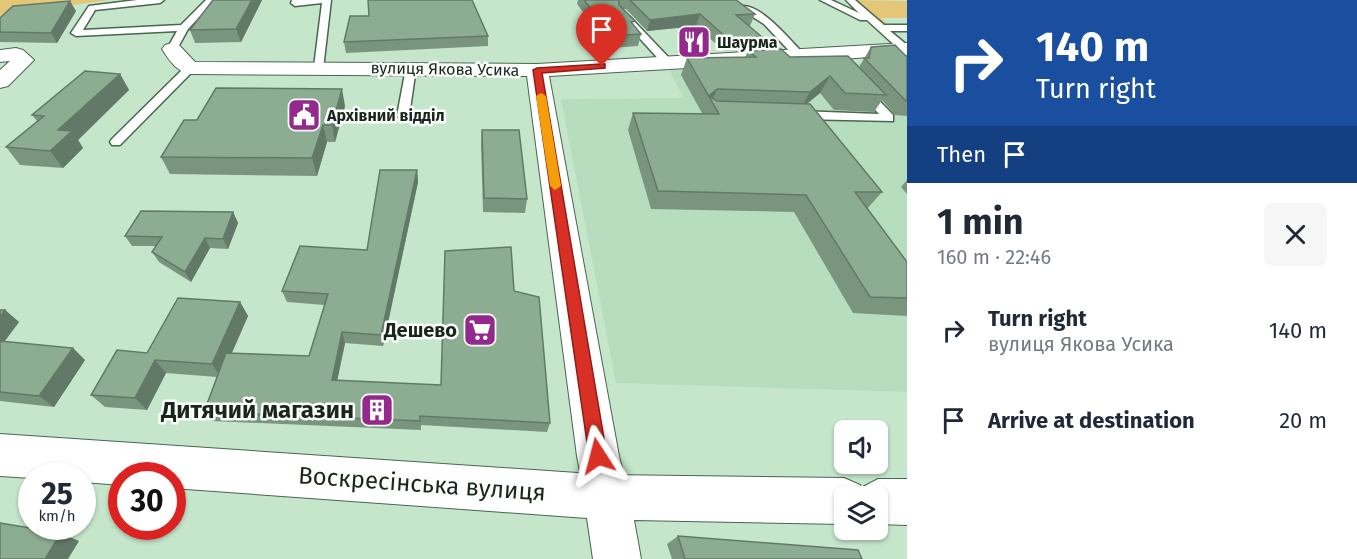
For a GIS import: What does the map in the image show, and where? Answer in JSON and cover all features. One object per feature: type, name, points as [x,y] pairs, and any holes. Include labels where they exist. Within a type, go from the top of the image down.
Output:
[{"type":"street","points":[[172,49],[178,59],[190,68]]},
{"type":"street","name":"вулиця Якова Усика","points":[[190,68],[537,70],[906,49]]},
{"type":"street","points":[[0,56],[16,54],[24,60],[0,81]]},
{"type":"street","points":[[537,70],[598,456],[617,559]]},
{"type":"street","name":"Воскресінська вулиця","points":[[0,455],[607,497],[834,501]]},
{"type":"street","points":[[888,502],[907,502]]},
{"type":"lane","points":[[160,0],[92,8],[76,33],[184,28]]},
{"type":"lane","points":[[172,49],[184,28],[211,0]]},
{"type":"lane","points":[[296,0],[295,3],[327,0],[319,67]]},
{"type":"lane","points":[[824,0],[858,17],[870,18]]},
{"type":"lane","points":[[850,0],[906,49]]},
{"type":"lane","points":[[746,8],[766,22],[800,55]]},
{"type":"lane","points":[[621,13],[667,62]]},
{"type":"lane","points":[[881,28],[907,28]]},
{"type":"lane","points":[[829,53],[844,69]]},
{"type":"lane","points":[[116,142],[190,68]]},
{"type":"lane","points":[[403,116],[411,68]]},
{"type":"lane","points":[[789,115],[890,118],[859,86]]},
{"type":"shaded area","points":[[0,0],[111,0],[73,5],[48,14],[0,18]]},
{"type":"shaded area","points":[[850,0],[907,1],[907,18],[881,18],[892,28],[881,28]]},
{"type":"shaded area","points":[[907,62],[907,392],[616,383],[561,99],[684,98],[669,70]]},
{"type":"building","points":[[213,0],[252,0],[236,29],[190,30]]},
{"type":"building","points":[[368,0],[472,0],[488,36],[344,42],[350,16],[369,16]]},
{"type":"building","points":[[584,0],[619,0],[619,5],[635,21],[631,22],[641,34],[612,36]]},
{"type":"building","points":[[630,0],[736,0],[755,14],[736,15],[762,37],[728,39],[700,14],[650,20]]},
{"type":"building","points":[[70,1],[51,33],[0,32],[0,18],[13,6]]},
{"type":"building","points":[[895,45],[907,57],[907,101],[864,58],[869,58],[871,47]]},
{"type":"building","points":[[781,49],[790,57],[848,56],[886,95],[845,93],[830,76],[810,92],[717,89],[709,96],[717,101],[810,104],[882,192],[855,192],[907,262],[907,298],[870,297],[806,195],[658,191],[633,113],[719,114],[687,58],[756,57],[748,51]]},
{"type":"building","points":[[85,71],[120,74],[58,130],[72,131],[50,151],[6,147],[44,116],[32,115]]},
{"type":"building","points":[[216,88],[342,89],[332,125],[323,125],[312,158],[161,157],[184,120],[197,120]]},
{"type":"building","points":[[482,130],[519,130],[527,199],[484,198]]},
{"type":"building","points":[[380,170],[417,170],[381,335],[342,332],[332,380],[441,385],[445,251],[511,247],[514,291],[539,297],[550,423],[420,416],[420,421],[204,412],[226,353],[309,356],[328,294],[282,291],[300,246],[367,250]]},
{"type":"building","points":[[141,211],[233,212],[223,239],[205,238],[185,272],[152,252],[162,237],[125,236]]},
{"type":"building","points":[[178,298],[240,302],[212,364],[155,360],[135,398],[91,395],[117,350],[147,353]]},
{"type":"building","points":[[0,341],[73,348],[39,396],[0,392]]},
{"type":"building","points":[[0,523],[18,526],[18,540],[57,540],[45,559],[0,559]]},
{"type":"building","points":[[678,536],[858,550],[862,559],[685,559]]},
{"type":"slow traffic","points":[[541,96],[555,186]]},
{"type":"place","name":"Шаурма","points":[[694,42]]},
{"type":"place","name":"Архівний відділ","points":[[304,115]]},
{"type":"place","name":"Дешево","points":[[480,330]]},
{"type":"place","name":"Дитячий магазин","points":[[377,410]]},
{"type":"route","points":[[598,456],[537,70],[602,66]]}]
